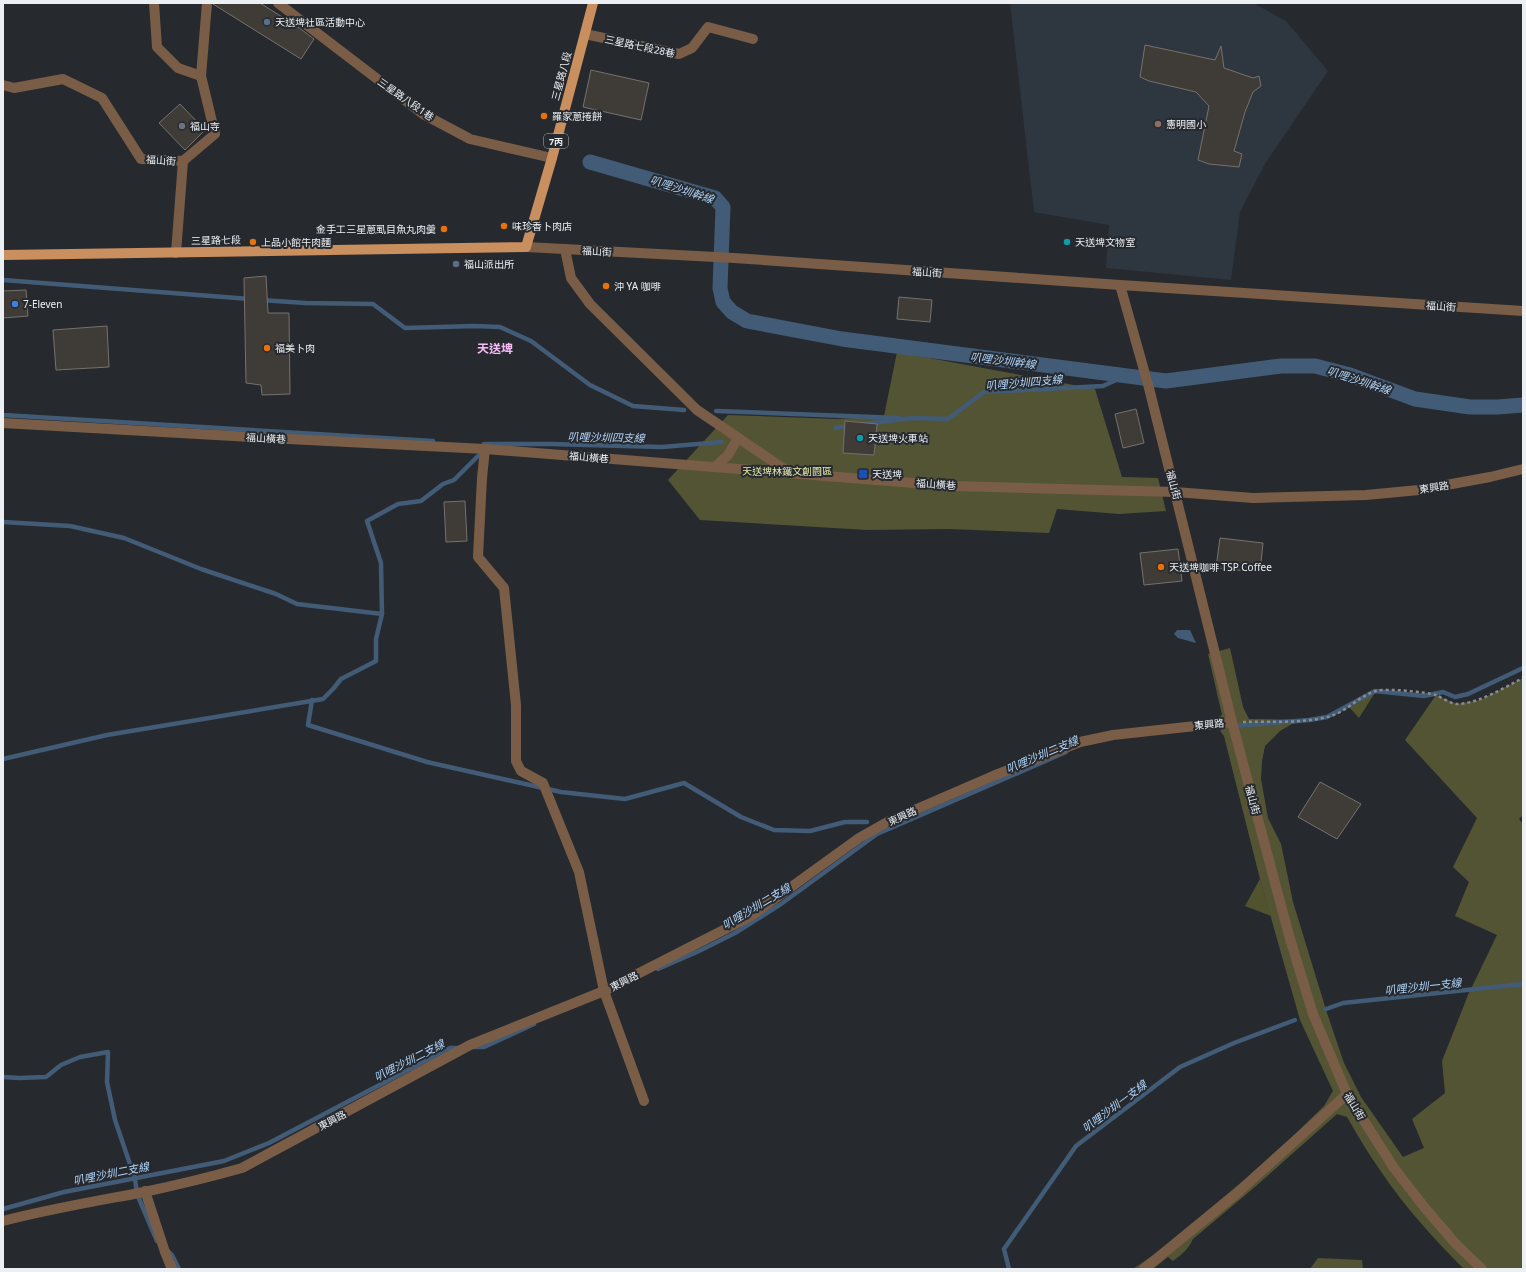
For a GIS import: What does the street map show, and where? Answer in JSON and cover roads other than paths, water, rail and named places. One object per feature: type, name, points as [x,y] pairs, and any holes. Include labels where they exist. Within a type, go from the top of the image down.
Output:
[{"type":"main road","name":"三星路八段","points":[[526,248],[552,158],[592,3]]},
{"type":"main road","name":"三星路七段","points":[[3,255],[526,248]]},
{"type":"street","points":[[154,3],[157,47],[178,68],[201,76]]},
{"type":"street","name":"福山街","points":[[3,84],[14,88],[63,79],[102,98],[141,158],[183,162],[215,134],[201,76],[208,3]]},
{"type":"street","name":"三星路八段1巷","points":[[278,3],[423,114],[470,139],[552,158]]},
{"type":"street","name":"三星路七段28巷","points":[[585,34],[679,54],[692,48],[708,26],[753,39]]},
{"type":"street","points":[[176,253],[183,162]]},
{"type":"street","name":"福山街","points":[[526,248],[715,256],[1120,286],[1523,311]]},
{"type":"street","points":[[566,250],[571,278],[590,304],[697,410],[789,472]]},
{"type":"street","name":"福山街","points":[[1120,286],[1149,388],[1232,722],[1298,967],[1313,1014],[1347,1094],[1394,1168],[1455,1243],[1482,1269]]},
{"type":"street","name":"福山橫巷","points":[[3,423],[486,449],[952,486],[1175,492]]},
{"type":"street","points":[[716,467],[728,455],[738,438]]},
{"type":"street","points":[[486,449],[482,478],[478,557],[504,588],[516,705],[516,761],[521,771],[543,783],[579,872],[604,991],[644,1101]]},
{"type":"street","name":"東興路","points":[[1175,492],[1253,498],[1366,495],[1419,490],[1490,477],[1523,469]]},
{"type":"street","name":"東興路","points":[[3,1222],[39,1212],[145,1192],[242,1168],[470,1045],[604,991],[750,916],[859,838],[889,821],[993,776],[1080,742],[1113,734],[1232,722]]},
{"type":"street","points":[[1144,1269],[1235,1195],[1347,1094]]},
{"type":"street","points":[[145,1192],[164,1252],[172,1269]]},
{"type":"water","points":[[1177,630],[1190,630],[1196,643],[1178,638],[1174,634]]},
{"type":"waterway","name":"叭哩沙圳幹線","points":[[590,162],[715,198],[723,207],[720,288],[723,302],[732,312],[747,321],[842,339],[1166,381],[1281,366],[1315,366],[1350,375],[1415,399],[1470,407],[1523,405]]},
{"type":"waterway","points":[[3,280],[250,299]]},
{"type":"waterway","points":[[261,300],[305,303],[373,304],[405,328],[474,326],[500,327],[531,341],[590,385],[633,406],[684,410]]},
{"type":"waterway","name":"叭哩沙圳四支線","points":[[865,424],[912,418],[948,419],[984,392],[1103,386],[1125,376]]},
{"type":"waterway","points":[[716,411],[899,418]]},
{"type":"waterway","points":[[3,415],[433,441]]},
{"type":"waterway","name":"叭哩沙圳四支線","points":[[835,428],[849,426]]},
{"type":"waterway","name":"叭哩沙圳四支線","points":[[484,444],[662,447],[722,442]]},
{"type":"waterway","points":[[3,522],[70,526],[124,538],[201,569],[276,594],[297,604],[382,614],[381,563],[367,521],[398,504],[421,501],[443,484],[454,480],[483,451]]},
{"type":"waterway","points":[[3,759],[107,735],[323,699],[341,679],[376,661],[376,639],[382,614]]},
{"type":"waterway","name":"叭哩沙圳二支線","points":[[1233,726],[1309,720],[1327,717],[1375,691],[1424,696],[1443,692],[1455,697],[1468,694],[1523,668]]},
{"type":"waterway","points":[[312,700],[308,725],[427,762],[561,792],[625,799],[684,783],[741,817],[774,830],[810,831],[845,822],[867,822]]},
{"type":"waterway","name":"叭哩沙圳二支線","points":[[658,969],[735,933],[781,904],[877,834],[1066,752]]},
{"type":"waterway","name":"叭哩沙圳一支線","points":[[1326,1009],[1343,1003],[1523,984]]},
{"type":"waterway","name":"叭哩沙圳一支線","points":[[1009,1269],[1004,1249],[1076,1146],[1180,1067],[1234,1043],[1295,1020]]},
{"type":"waterway","name":"叭哩沙圳二支線","points":[[473,1047],[484,1047],[534,1024]]},
{"type":"waterway","name":"叭哩沙圳二支線","points":[[3,1209],[64,1192],[224,1161],[269,1143],[450,1048],[459,1048]]},
{"type":"waterway","points":[[3,1077],[46,1077],[61,1065],[80,1057],[108,1052],[107,1082],[115,1120],[135,1179],[137,1194],[157,1241]]},
{"type":"waterway","points":[[167,1250],[172,1255],[179,1269]]},
{"type":"place","name":"天送埤社區活動中心","points":[[267,22]]},
{"type":"place","name":"羅家蔥捲餅","points":[[544,116]]},
{"type":"place","name":"憲明國小","points":[[1158,124]]},
{"type":"place","name":"福山寺","points":[[182,126]]},
{"type":"place","name":"味珍香卜肉店","points":[[504,226]]},
{"type":"place","name":"金手工三星蔥虱目魚丸肉羹","points":[[444,229]]},
{"type":"place","name":"上品小館牛肉麵","points":[[253,242]]},
{"type":"place","name":"天送埤文物室","points":[[1067,242]]},
{"type":"place","name":"福山派出所","points":[[456,264]]},
{"type":"place","name":"沖 YA 咖啡","points":[[606,286]]},
{"type":"place","name":"7-Eleven","points":[[15,304]]},
{"type":"place","name":"福美卜肉","points":[[267,348]]},
{"type":"place","name":"天送埤火車站","points":[[860,438]]},
{"type":"place","name":"天送埤","points":[[863,474]]},
{"type":"place","name":"天送埤咖啡 TSP Coffee","points":[[1161,567]]},
{"type":"district","name":"天送埤","points":[[495,348]]},
{"type":"park label","name":"天送埤林鐵文創園區","points":[[787,471]]}]
